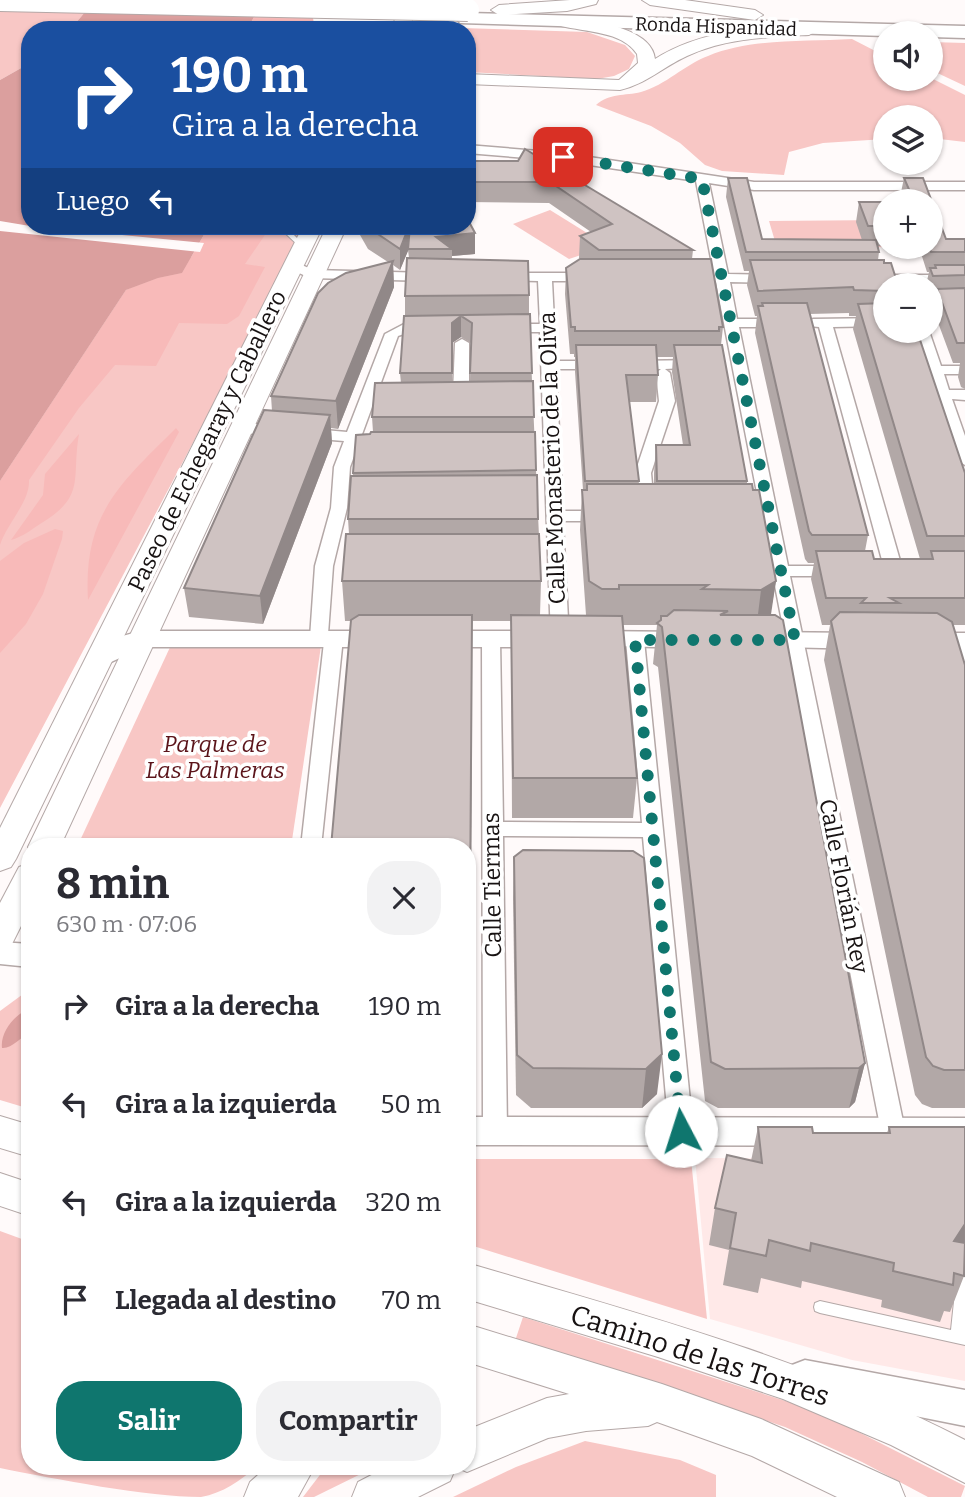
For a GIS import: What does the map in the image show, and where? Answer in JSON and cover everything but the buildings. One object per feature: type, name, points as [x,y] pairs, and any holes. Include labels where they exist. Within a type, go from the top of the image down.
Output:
[{"type":"highway","points":[[0,0],[467,14]]},
{"type":"highway","points":[[0,10],[467,14]]},
{"type":"highway","name":"Ronda Hispanidad","points":[[467,14],[499,10],[965,20]]},
{"type":"highway","name":"Ronda Hispanidad","points":[[467,14],[568,22],[965,32]]},
{"type":"main road","points":[[403,21],[408,0]]},
{"type":"main road","points":[[416,21],[421,0]]},
{"type":"main road","points":[[499,10],[567,6],[590,0]]},
{"type":"main road","points":[[650,0],[755,15]]},
{"type":"main road","points":[[568,22],[628,37],[640,44],[647,54],[646,65],[637,75],[595,85]]},
{"type":"main road","points":[[476,79],[613,85],[634,81],[681,52],[719,40],[760,33],[822,29]]},
{"type":"main road","name":"Paseo de Echegaray y Caballero","points":[[48,838],[300,306],[304,262],[311,235]]},
{"type":"main road","name":"Paseo de Echegaray y Caballero","points":[[0,859],[304,262],[329,235]]},
{"type":"main road","points":[[0,935],[21,893]]},
{"type":"main road","points":[[0,1189],[21,1197]]},
{"type":"main road","name":"Camino de las Torres","points":[[476,1284],[764,1370],[878,1417],[965,1462]]},
{"type":"main road","points":[[476,1346],[662,1404],[761,1439],[884,1497]]},
{"type":"main road","points":[[476,1447],[547,1418],[586,1411],[662,1404]]},
{"type":"main road","points":[[265,1497],[288,1475]]},
{"type":"main road","points":[[373,1497],[417,1475]]},
{"type":"street","points":[[476,150],[563,157],[754,186],[965,186]]},
{"type":"street","name":"Calle Florián Rey","points":[[702,179],[893,1131]]},
{"type":"street","points":[[304,262],[381,277],[448,277]]},
{"type":"street","points":[[300,306],[381,277]]},
{"type":"street","points":[[488,277],[612,277]]},
{"type":"street","name":"Calle Monasterio de la Oliva","points":[[545,277],[550,401],[550,566],[560,639]]},
{"type":"street","points":[[692,278],[792,279]]},
{"type":"street","points":[[862,279],[873,280]]},
{"type":"street","points":[[943,280],[965,279]]},
{"type":"street","points":[[731,324],[873,322]]},
{"type":"street","points":[[825,323],[894,571]]},
{"type":"street","points":[[312,838],[326,638],[324,566],[339,508],[342,467],[392,334],[404,328],[547,328]]},
{"type":"street","points":[[462,343],[462,399]]},
{"type":"street","points":[[926,343],[965,460]]},
{"type":"street","points":[[548,365],[739,364]]},
{"type":"street","points":[[935,370],[965,370]]},
{"type":"street","points":[[549,510],[651,511],[643,473],[667,401],[663,373]]},
{"type":"street","points":[[943,394],[965,395]]},
{"type":"street","points":[[367,401],[384,401]]},
{"type":"street","points":[[530,401],[550,401]]},
{"type":"street","points":[[244,428],[353,438]]},
{"type":"street","points":[[339,508],[359,508]]},
{"type":"street","points":[[752,516],[770,516]]},
{"type":"street","points":[[781,571],[857,571]]},
{"type":"street","points":[[102,656],[142,639],[886,640],[963,648]]},
{"type":"street","name":"Calle Tiermas","points":[[481,1131],[491,829],[491,639]]},
{"type":"street","points":[[635,640],[681,1131]]},
{"type":"street","points":[[491,829],[652,831]]},
{"type":"street","points":[[0,953],[21,955]]},
{"type":"street","points":[[481,1131],[965,1132]]},
{"type":"street","points":[[764,1370],[965,1408]]},
{"type":"lane","points":[[289,235],[304,262]]},
{"type":"lane","points":[[820,1307],[961,1338],[965,1254]]},
{"type":"shaded area","points":[[95,0],[263,0],[252,21],[78,21]]},
{"type":"shaded area","points":[[263,0],[310,0],[314,21],[252,21]]},
{"type":"shaded area","points":[[21,68],[21,235],[204,235],[182,273],[158,278],[126,290],[0,481],[0,80]]},
{"type":"shaded area","points":[[204,235],[265,235],[245,264],[265,267],[239,316],[227,324],[179,323],[156,366],[115,365],[79,408],[29,480],[26,496],[0,545],[0,481],[126,290],[158,278],[182,273]]},
{"type":"shaded area","points":[[176,428],[179,432],[88,600],[88,570],[92,545],[109,503],[138,466]]},
{"type":"shaded area","points":[[79,434],[76,475],[71,495],[55,514],[11,540],[43,495],[45,474]]},
{"type":"shaded area","points":[[55,529],[63,531],[62,539],[43,594],[26,624],[0,653],[0,561],[24,543]]},
{"type":"shaded area","points":[[21,1014],[21,1039],[2,1048],[3,1036]]},
{"type":"shaded area","points":[[695,1158],[965,1159],[965,1381],[852,1360],[710,1319]]},
{"type":"green space","points":[[0,0],[95,0],[78,21],[21,21],[21,68],[0,80]]},
{"type":"green space","points":[[476,28],[587,32],[625,45],[635,56],[629,69],[614,76],[597,79],[476,72]]},
{"type":"green space","points":[[852,39],[873,50],[873,91],[943,91],[943,84],[965,95],[965,142],[943,139],[943,105],[873,105],[873,140],[823,143],[789,152],[784,175],[722,171],[705,165],[680,143],[651,126],[596,105],[612,97],[650,89],[699,60],[725,50],[779,42]]},
{"type":"green space","points":[[943,42],[965,43],[965,86],[943,76]]},
{"type":"green space","points":[[550,210],[608,246],[569,259],[513,224]]},
{"type":"green space","points":[[873,220],[873,247],[777,248],[769,221]]},
{"type":"green space","points":[[205,235],[299,235],[252,331],[0,808],[0,481],[126,290],[195,255]]},
{"type":"green space","name":"Parque de Las Palmeras","points":[[172,643],[321,646],[292,838],[81,838]]},
{"type":"green space","points":[[21,996],[21,1106],[0,1100],[0,1011]]},
{"type":"green space","points":[[476,1159],[691,1159],[707,1319],[476,1247]]},
{"type":"green space","points":[[0,1231],[21,1239],[21,1472],[0,1468]]},
{"type":"green space","points":[[523,1317],[817,1411],[965,1486],[961,1497],[928,1497],[862,1462],[785,1427],[656,1383],[515,1341]]},
{"type":"green space","points":[[585,1441],[680,1460],[716,1475],[716,1497],[453,1497],[516,1467]]},
{"type":"green space","points":[[37,1475],[246,1475],[217,1493],[201,1497],[129,1491]]},
{"type":"green space","points":[[320,1475],[359,1475],[314,1497],[303,1497]]},
{"type":"pier","points":[[0,221],[21,224],[21,233],[0,231]]},
{"type":"pier","points":[[38,235],[122,235],[204,243],[200,252]]},
{"type":"route","points":[[563,157],[702,179],[795,640],[635,640],[681,1131]]}]
